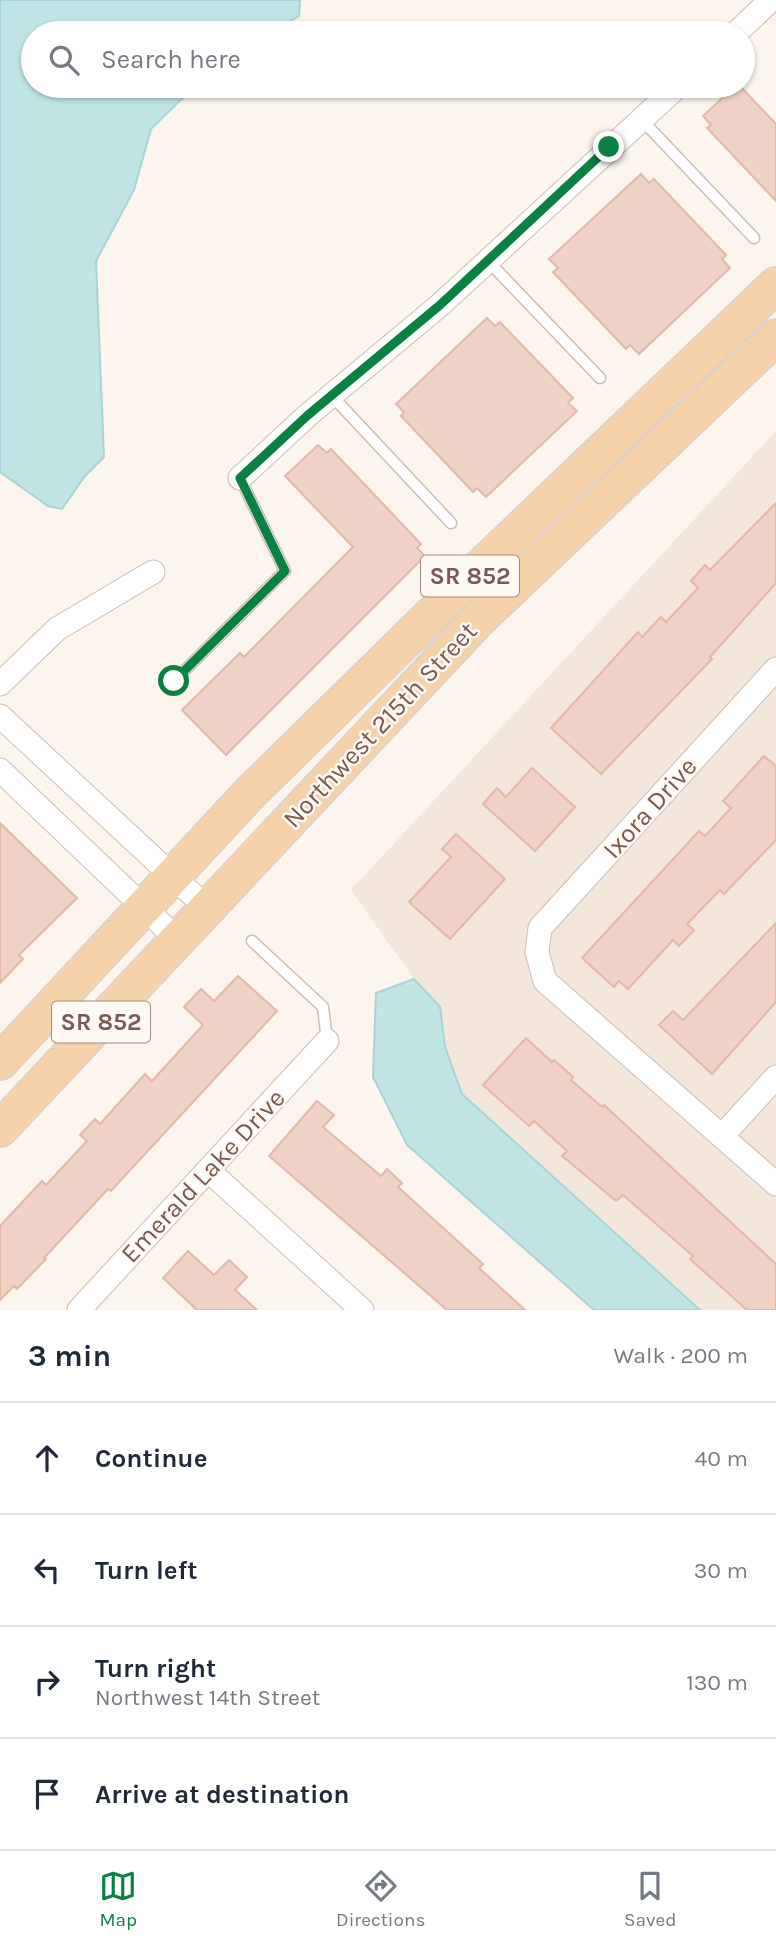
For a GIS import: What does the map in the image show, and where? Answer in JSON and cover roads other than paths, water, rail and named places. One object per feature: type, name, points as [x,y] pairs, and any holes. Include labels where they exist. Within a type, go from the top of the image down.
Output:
[{"type":"main road","name":"Northwest 215th Street","points":[[0,1062],[250,793],[468,579],[776,285]]},
{"type":"main road","name":"Northwest 215th Street","points":[[0,1129],[479,619],[776,337]]},
{"type":"street","points":[[749,21],[771,0]]},
{"type":"street","points":[[240,478],[487,260],[665,98]]},
{"type":"street","points":[[0,684],[58,629],[153,572]]},
{"type":"street","name":"Ixora Drive","points":[[722,1136],[545,981],[537,952],[540,928],[776,670]]},
{"type":"street","points":[[0,716],[208,909]]},
{"type":"street","points":[[0,770],[178,940]]},
{"type":"street","name":"Emerald Lake Drive","points":[[79,1310],[327,1041]]},
{"type":"street","points":[[776,1077],[722,1136],[776,1184]]},
{"type":"street","points":[[209,1171],[362,1310]]},
{"type":"lane","points":[[641,119],[754,238]]},
{"type":"lane","points":[[487,260],[600,378]]},
{"type":"lane","points":[[332,396],[450,523]]},
{"type":"lane","points":[[174,681],[285,571],[240,478]]},
{"type":"lane","points":[[252,941],[323,1007],[327,1041]]},
{"type":"water","points":[[0,0],[300,0],[299,16],[291,21],[21,21],[21,98],[183,98],[151,129],[134,190],[96,261],[104,457],[85,476],[62,509],[48,506],[0,472]]},
{"type":"water","points":[[414,979],[440,1007],[445,1047],[462,1094],[700,1310],[594,1310],[407,1145],[373,1077],[376,993]]}]
